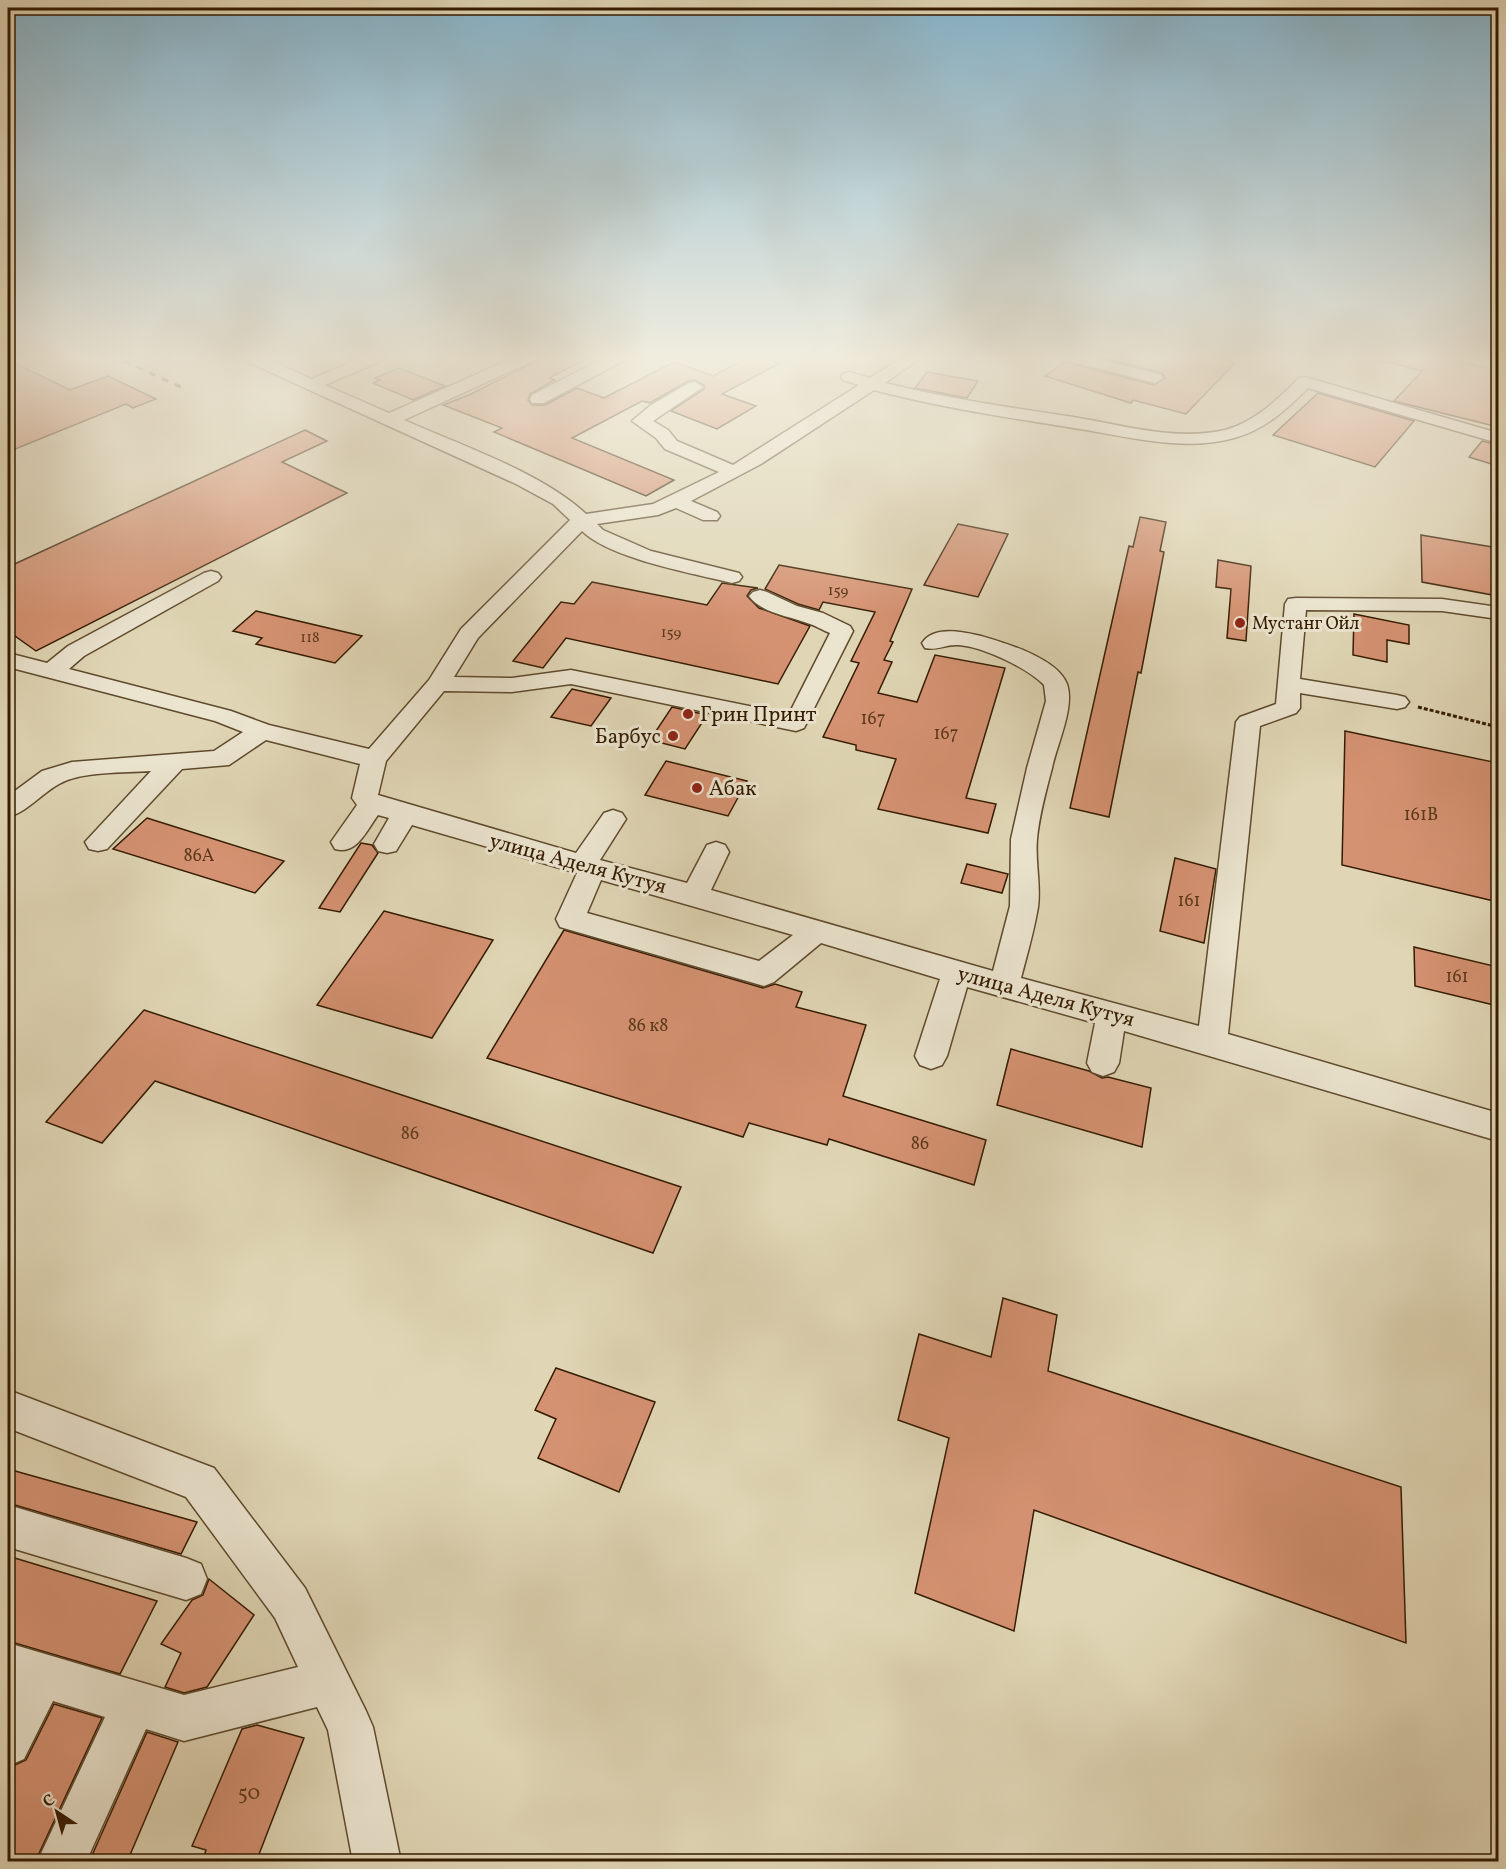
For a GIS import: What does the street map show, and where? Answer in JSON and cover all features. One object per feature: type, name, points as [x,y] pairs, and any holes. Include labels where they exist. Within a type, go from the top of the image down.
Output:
[{"type":"street","points":[[439,442],[523,480],[560,500],[596,534],[644,555],[732,577]]},
{"type":"street","points":[[669,442],[734,472]]},
{"type":"street","points":[[344,842],[372,804],[365,798],[374,759],[438,684],[469,634],[582,520],[616,517],[658,509],[734,472],[781,442]]},
{"type":"street","points":[[1145,442],[1155,448]]},
{"type":"street","points":[[766,453],[788,462]]},
{"type":"street","points":[[676,501],[710,516]]},
{"type":"street","points":[[52,671],[76,651],[211,577]]},
{"type":"street","points":[[438,684],[513,685],[571,677],[796,723],[842,631],[815,618],[789,611],[760,596]]},
{"type":"street","points":[[1212,1042],[1248,722],[1288,708],[1288,684],[1296,604],[1442,605],[1498,613]]},
{"type":"street","points":[[933,644],[945,638],[962,638],[988,645],[1031,662],[1055,683],[1058,701],[1038,768],[1024,839],[1024,906],[1005,984]]},
{"type":"street","points":[[8,660],[230,708],[262,731],[374,759]]},
{"type":"street","points":[[1288,684],[1397,702]]},
{"type":"street","points":[[8,808],[51,777],[72,770],[220,759],[262,731]]},
{"type":"street","points":[[98,842],[176,761]]},
{"type":"street","name":"улица Аделя Кутуя","points":[[372,804],[587,867],[695,895],[957,973],[1005,984],[1212,1042],[1498,1127]]},
{"type":"street","points":[[387,844],[405,814]]},
{"type":"street","points":[[613,819],[587,867],[570,918],[765,974],[817,931]]},
{"type":"street","points":[[695,895],[716,852]]},
{"type":"street","points":[[931,1056],[957,973]]},
{"type":"street","points":[[1103,1063],[1112,1014]]},
{"type":"street","points":[[8,1409],[200,1482],[290,1603],[350,1727],[377,1862]]},
{"type":"street","points":[[8,1526],[186,1579]]},
{"type":"street","points":[[8,1743],[25,1671],[184,1718],[328,1682]]},
{"type":"street","points":[[61,1862],[134,1704]]},
{"type":"path","points":[[1397,702],[1498,727]]},
{"type":"building","points":[[8,442],[32,442],[8,452]]},
{"type":"building","points":[[279,442],[324,442],[282,462],[347,493],[36,651],[8,631],[8,567]]},
{"type":"building","points":[[518,442],[582,442],[674,480],[646,496]]},
{"type":"building","points":[[1296,442],[1396,442],[1375,467]]},
{"type":"building","points":[[1481,442],[1498,445],[1498,466],[1469,457]]},
{"type":"building","points":[[1140,517],[1166,522],[1160,551],[1164,552],[1141,673],[1138,672],[1109,817],[1070,808],[1129,546],[1133,547]]},
{"type":"building","points":[[958,524],[1008,534],[978,597],[924,585]]},
{"type":"building","points":[[1421,535],[1498,548],[1498,596],[1422,582]]},
{"type":"building","points":[[1218,560],[1251,566],[1246,641],[1227,638],[1231,589],[1216,587]]},
{"type":"building","points":[[779,565],[912,589],[890,641],[893,642],[884,660],[892,662],[878,693],[917,702],[935,655],[1005,668],[966,798],[996,804],[988,833],[878,809],[896,759],[856,750],[856,745],[823,737],[859,663],[851,661],[875,612],[823,602],[819,610],[798,604],[765,589]]},
{"type":"building","points":[[592,582],[707,605],[722,583],[758,588],[751,590],[747,596],[759,608],[810,626],[778,684],[566,638],[543,668],[513,661],[561,602],[574,604]]},
{"type":"building","points":[[256,611],[362,636],[335,663],[256,644],[262,638],[233,631]]},
{"type":"building","points":[[1354,614],[1409,625],[1409,644],[1387,640],[1387,662],[1353,655]]},
{"type":"building","points":[[572,689],[611,698],[591,726],[551,717]]},
{"type":"building","points":[[672,707],[707,715],[685,749],[650,740]]},
{"type":"building","points":[[1345,731],[1498,763],[1498,902],[1342,865]]},
{"type":"building","name":"Абак","points":[[666,761],[747,781],[728,816],[645,795]]},
{"type":"building","points":[[147,818],[284,861],[255,893],[113,849]]},
{"type":"building","points":[[361,843],[372,845],[378,853],[340,912],[319,908]]},
{"type":"building","points":[[1175,858],[1216,869],[1204,943],[1160,931]]},
{"type":"building","points":[[967,864],[1008,874],[1002,893],[961,883]]},
{"type":"building","points":[[384,911],[493,940],[432,1038],[317,1005]]},
{"type":"building","points":[[564,930],[763,988],[775,984],[802,992],[796,1007],[866,1025],[843,1096],[986,1140],[974,1185],[829,1139],[827,1145],[749,1123],[743,1137],[487,1058]]},
{"type":"building","points":[[1414,947],[1498,967],[1498,1006],[1415,986]]},
{"type":"building","points":[[144,1010],[681,1187],[653,1253],[155,1081],[102,1143],[46,1122]]},
{"type":"building","points":[[1011,1049],[1089,1071],[1102,1078],[1108,1077],[1151,1088],[1142,1147],[997,1105]]},
{"type":"building","points":[[1003,1298],[1057,1315],[1048,1371],[1401,1487],[1406,1643],[1034,1510],[1014,1631],[915,1593],[949,1438],[898,1420],[919,1334],[991,1357]]},
{"type":"building","points":[[556,1368],[655,1402],[619,1492],[538,1458],[556,1419],[535,1410]]},
{"type":"building","points":[[8,1469],[197,1522],[181,1554],[8,1503]]},
{"type":"building","points":[[8,1556],[157,1601],[120,1674],[8,1641]]},
{"type":"building","points":[[209,1579],[254,1615],[207,1687],[184,1693],[165,1687],[181,1653],[161,1644],[192,1600],[203,1595]]},
{"type":"building","points":[[54,1704],[102,1718],[35,1862],[8,1862],[8,1768],[26,1760]]},
{"type":"building","points":[[257,1725],[304,1738],[256,1862],[202,1862],[206,1850],[192,1846],[242,1729]]},
{"type":"building","points":[[147,1732],[178,1742],[127,1862],[89,1862]]},
{"type":"place","name":"Мустанг Ойл","points":[[1240,623]]},
{"type":"place","name":"Грин Принт","points":[[688,714]]},
{"type":"place","name":"Барбус","points":[[673,736]]},
{"type":"place","name":"Абак","points":[[697,788]]}]
